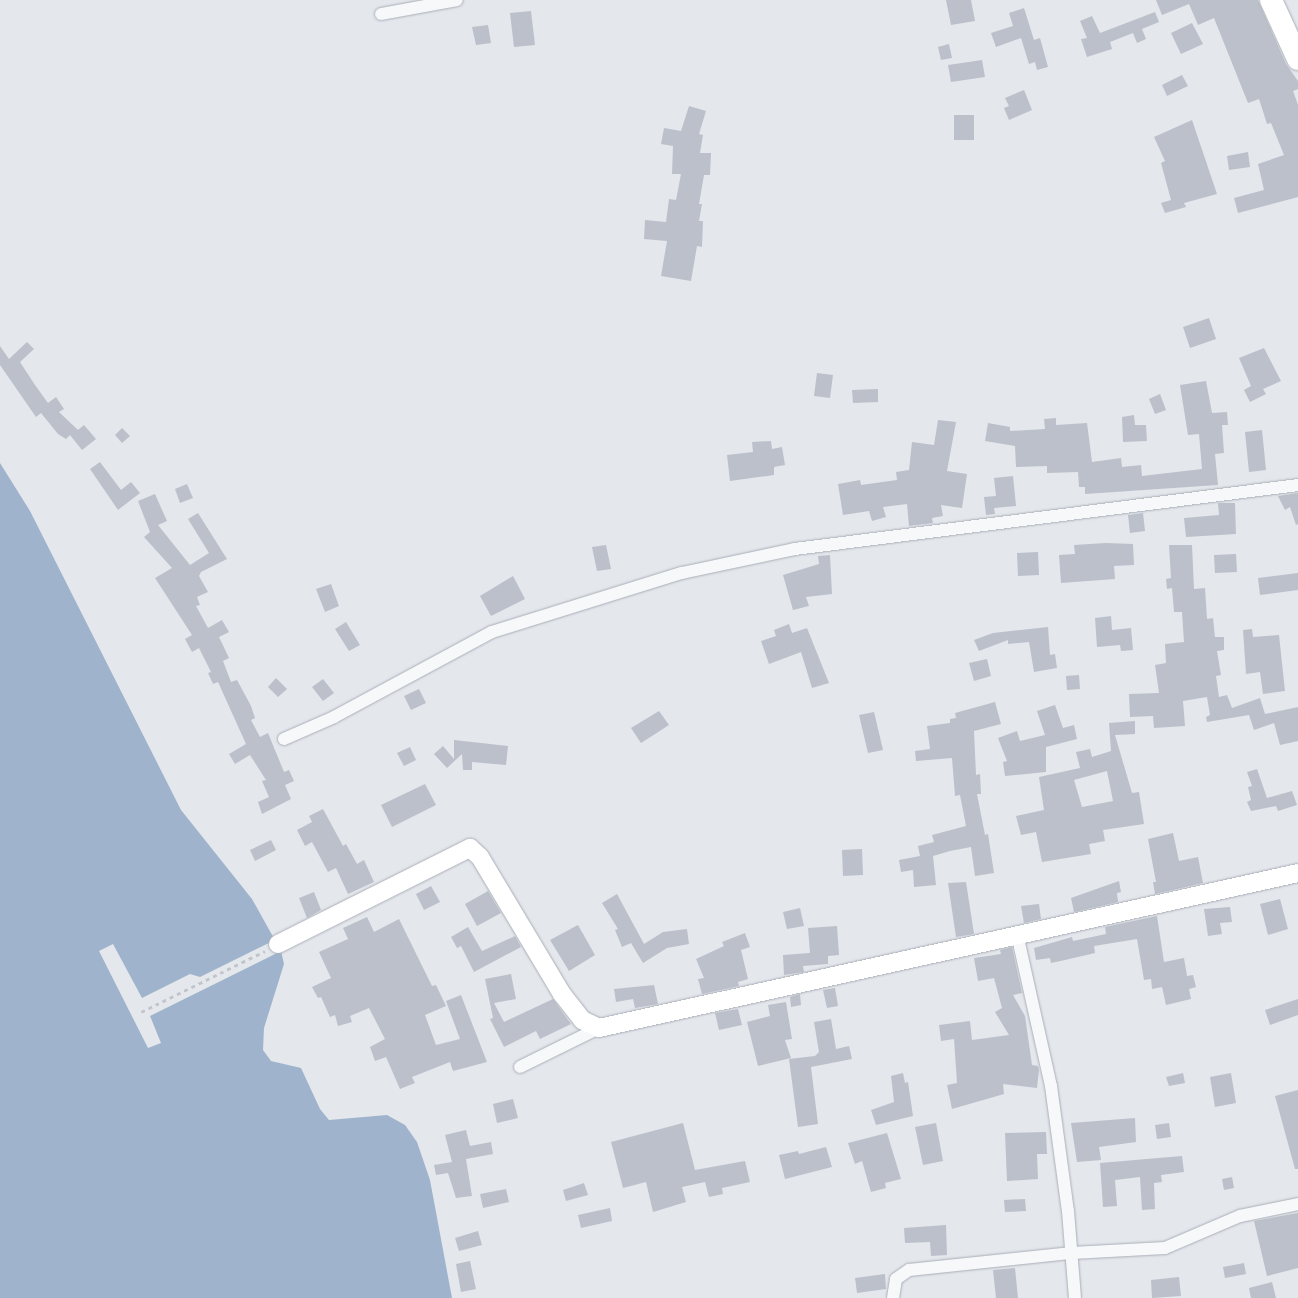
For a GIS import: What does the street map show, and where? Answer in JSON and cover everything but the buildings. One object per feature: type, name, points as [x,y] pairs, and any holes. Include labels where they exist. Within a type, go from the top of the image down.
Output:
[{"type":"highway","points":[[1271,0],[1298,59]]},
{"type":"street","points":[[381,14],[458,0]]},
{"type":"street","points":[[284,739],[334,718],[492,632],[682,573],[795,549],[1298,485]]},
{"type":"street","points":[[278,944],[470,848],[480,857],[562,994],[582,1020],[599,1028]]},
{"type":"street","points":[[520,1067],[599,1028],[1298,873]]},
{"type":"street","points":[[1017,934],[1051,1086],[1072,1253],[1075,1298]]},
{"type":"street","points":[[893,1298],[896,1279],[909,1270],[1072,1253],[1165,1248],[1240,1216],[1298,1204]]},
{"type":"path","points":[[141,1012],[278,944]]},
{"type":"water","points":[[0,463],[30,511],[181,810],[252,899],[281,951],[284,964],[264,1028],[263,1050],[271,1061],[301,1068],[320,1109],[329,1120],[387,1115],[405,1125],[417,1142],[430,1180],[452,1298],[0,1298]]},
{"type":"pier","points":[[275,940],[281,951],[150,1016],[161,1043],[148,1048],[99,951],[113,944],[142,998],[190,974],[200,977]]}]
